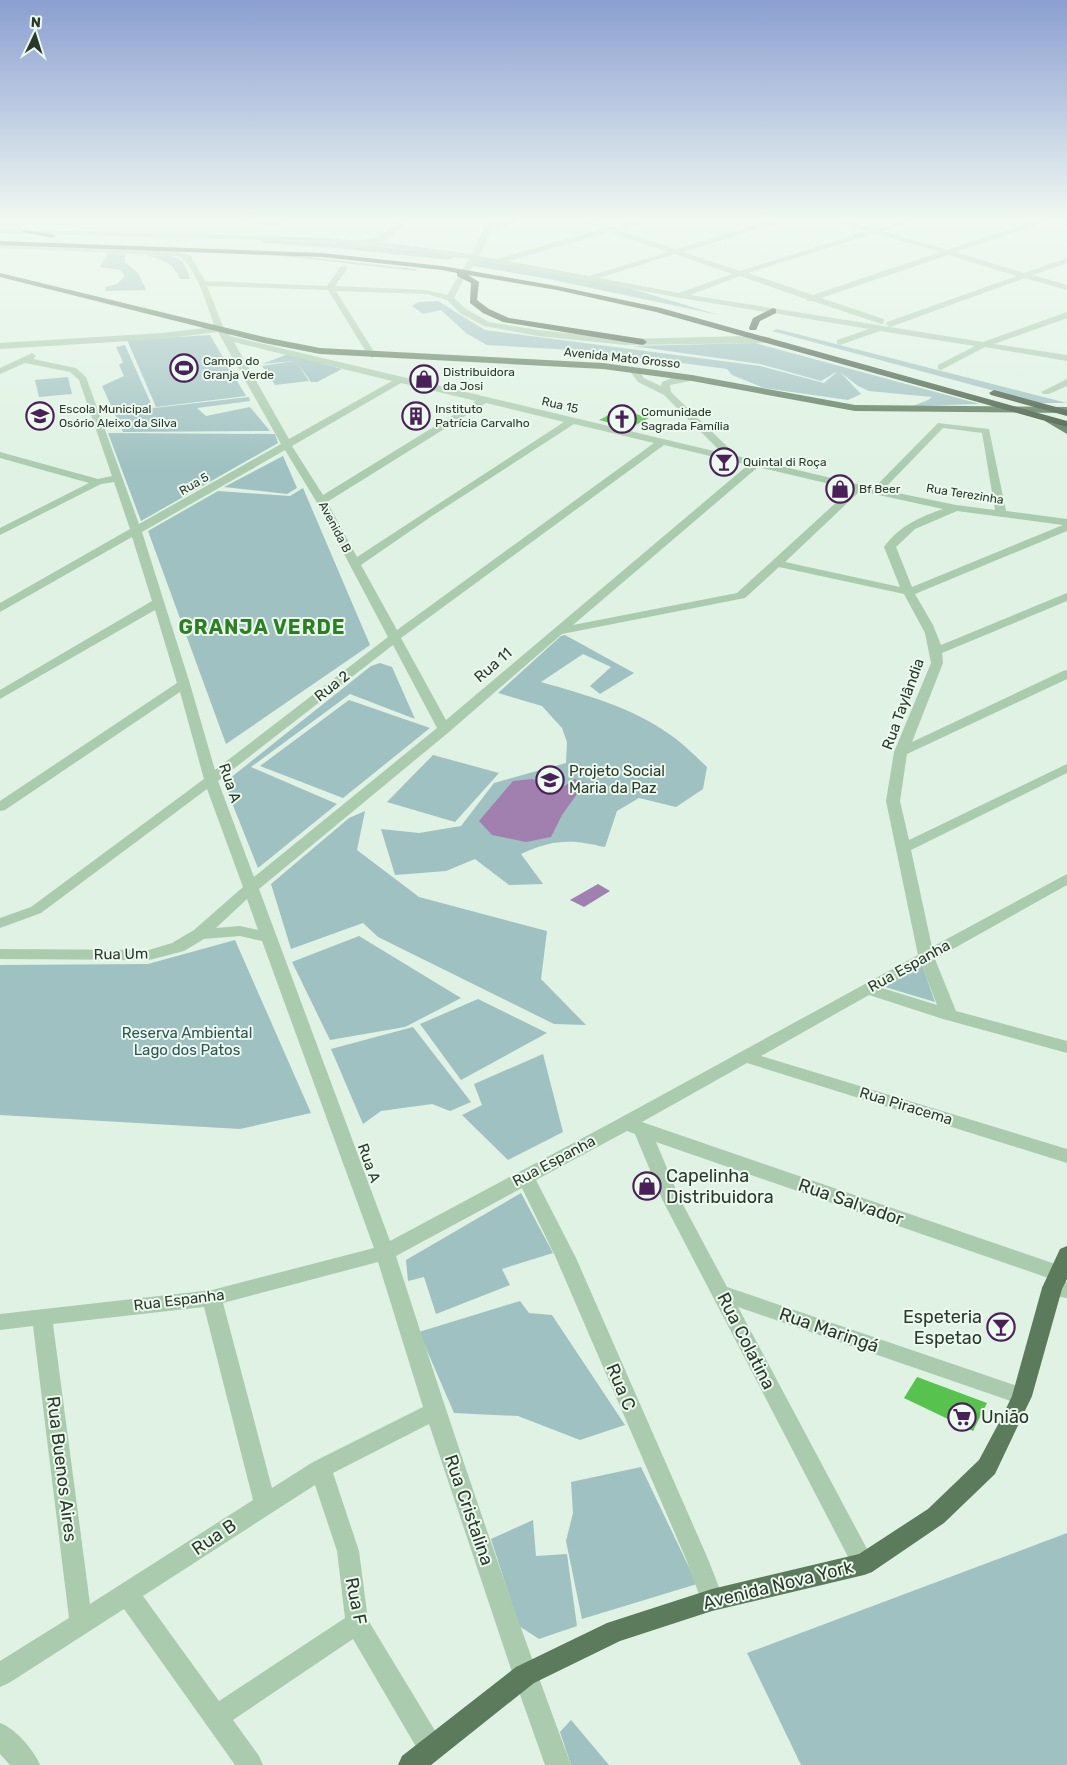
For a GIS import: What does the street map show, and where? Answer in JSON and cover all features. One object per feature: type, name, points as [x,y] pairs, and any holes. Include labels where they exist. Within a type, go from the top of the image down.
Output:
[{"type":"highway","points":[[475,303],[482,310],[495,317],[511,322],[643,342]]},
{"type":"highway","points":[[628,303],[769,340],[1067,424]]},
{"type":"highway","points":[[654,303],[817,344]]},
{"type":"highway","points":[[753,328],[756,320],[773,311]]},
{"type":"highway","points":[[987,391],[1067,411]]},
{"type":"main road","name":"Avenida Mato Grosso","points":[[116,303],[320,351],[603,366],[692,378],[856,408],[1067,411]]},
{"type":"main road","points":[[1048,419],[1067,431]]},
{"type":"main road","name":"Avenida Nova York","points":[[411,1765],[525,1675],[615,1631],[712,1600],[864,1564],[936,1516],[987,1467],[1022,1396],[1060,1284],[1067,1254]]},
{"type":"street","name":"Avenida B","points":[[210,303],[220,329],[321,501],[444,729]]},
{"type":"street","points":[[340,303],[372,355]]},
{"type":"street","points":[[455,303],[463,311],[498,327],[593,340],[643,342],[769,340]]},
{"type":"street","points":[[726,303],[1067,358]]},
{"type":"street","points":[[773,311],[795,303]]},
{"type":"street","points":[[829,303],[890,324],[905,333]]},
{"type":"street","points":[[890,324],[947,303]]},
{"type":"street","points":[[941,367],[985,344],[1067,315]]},
{"type":"street","points":[[839,348],[878,328]]},
{"type":"street","points":[[0,346],[161,336],[220,329]]},
{"type":"street","name":"Rua 15","points":[[227,338],[858,488]]},
{"type":"street","points":[[0,371],[61,342]]},
{"type":"street","name":"Rua A","points":[[24,360],[66,368],[81,375],[136,531],[184,684],[211,780],[385,1253]]},
{"type":"street","points":[[634,370],[641,380],[667,394],[734,459]]},
{"type":"street","points":[[667,394],[665,384],[674,380],[692,378]]},
{"type":"street","name":"Rua 5","points":[[0,608],[400,380]]},
{"type":"street","points":[[1046,392],[1067,382]]},
{"type":"street","points":[[321,501],[484,400]]},
{"type":"street","points":[[355,564],[428,514],[572,421]]},
{"type":"street","points":[[876,492],[941,425],[986,431],[1001,514]]},
{"type":"street","name":"Rua 2","points":[[0,923],[36,910],[211,780],[394,638],[662,442]]},
{"type":"street","points":[[0,455],[98,482]]},
{"type":"street","points":[[0,466],[14,459]]},
{"type":"street","name":"Rua 11","points":[[250,888],[444,729],[557,631],[756,464]]},
{"type":"street","points":[[0,532],[98,482],[117,478]]},
{"type":"street","points":[[557,631],[741,596],[858,488]]},
{"type":"street","name":"Rua Terezinha","points":[[858,488],[956,508],[1067,522]]},
{"type":"street","name":"Rua Taylândia","points":[[949,1015],[926,956],[892,801],[901,752],[937,663],[936,651],[933,634],[909,592],[890,547],[896,539],[923,520],[956,508]]},
{"type":"street","points":[[776,563],[909,592],[1067,527]]},
{"type":"street","points":[[936,651],[1067,597]]},
{"type":"street","points":[[0,695],[158,603]]},
{"type":"street","points":[[901,752],[1067,674]]},
{"type":"street","points":[[0,807],[184,684]]},
{"type":"street","points":[[902,849],[1067,768]]},
{"type":"street","name":"Rua Espanha","points":[[0,1322],[212,1298],[385,1253],[525,1176],[634,1126],[746,1057],[1067,879]]},
{"type":"street","name":"Rua Um","points":[[0,954],[149,955],[178,947],[200,934],[250,888]]},
{"type":"street","points":[[200,934],[240,931],[268,937]]},
{"type":"street","points":[[867,989],[949,1015],[1067,1047]]},
{"type":"street","name":"Rua Piracema","points":[[746,1057],[1067,1156]]},
{"type":"street","name":"Rua Salvador","points":[[634,1126],[1060,1284]]},
{"type":"street","name":"Rua Colatina","points":[[634,1126],[864,1564]]},
{"type":"street","name":"Rua C","points":[[525,1176],[566,1258],[694,1551],[712,1600]]},
{"type":"street","name":"Rua Cristalina","points":[[385,1253],[435,1410],[525,1675],[558,1765]]},
{"type":"street","name":"Rua Maringá","points":[[722,1293],[1022,1396]]},
{"type":"street","points":[[212,1298],[265,1504]]},
{"type":"street","name":"Rua Buenos Aires","points":[[42,1316],[81,1622]]},
{"type":"street","name":"Rua B","points":[[0,1675],[81,1622],[128,1595],[265,1504],[322,1469],[435,1410]]},
{"type":"street","name":"Rua F","points":[[322,1469],[348,1551],[357,1623],[431,1748]]},
{"type":"street","points":[[128,1595],[250,1765]]},
{"type":"street","points":[[215,1718],[357,1623]]},
{"type":"street","points":[[0,1735],[27,1765]]},
{"type":"green space","points":[[416,303],[442,303],[485,330],[760,366],[824,383],[838,371],[821,381],[760,364],[633,346],[755,343],[980,404],[913,406],[932,397],[869,391],[858,386],[840,372],[861,394],[848,400],[764,388],[732,375],[727,369],[659,360],[597,356],[589,351],[487,345],[466,333],[441,310],[423,314],[412,306]]},
{"type":"green space","points":[[664,303],[680,303],[719,315]]},
{"type":"green space","points":[[777,329],[1067,403],[1039,403],[772,331]]},
{"type":"green space","name":"Campo do Granja Verde","points":[[210,335],[246,396],[156,407],[127,340]]},
{"type":"green space","points":[[125,345],[153,408],[249,397],[250,401],[197,408],[206,416],[250,407],[270,431],[123,432],[102,386],[124,376],[119,365],[123,362],[116,347]]},
{"type":"green space","points":[[288,354],[342,369],[317,382],[311,382],[296,361],[309,381],[275,385],[262,366],[294,361],[262,364]]},
{"type":"green space","points":[[68,377],[72,394],[39,397],[35,380]]},
{"type":"green space","points":[[108,433],[275,434],[278,443],[141,521]]},
{"type":"green space","points":[[283,456],[297,488],[287,494],[224,487]]},
{"type":"green space","points":[[303,488],[370,645],[226,744],[148,531],[218,491],[290,496]]},
{"type":"green space","points":[[565,635],[634,673],[600,694],[590,686],[611,667],[583,654],[541,682],[624,709],[669,734],[684,745],[707,767],[703,789],[676,807],[639,798],[617,811],[605,847],[562,842],[543,845],[521,854],[543,884],[509,885],[475,859],[446,871],[395,875],[381,829],[419,833],[461,826],[494,783],[566,763],[567,742],[562,728],[542,706],[498,693],[561,636]]},
{"type":"green space","points":[[380,663],[392,667],[415,719],[350,694],[251,767],[337,804],[258,868],[224,783],[371,666]]},
{"type":"green space","points":[[349,700],[430,728],[343,798],[260,766]]},
{"type":"green space","points":[[433,755],[499,773],[455,822],[387,802]]},
{"type":"green space","points":[[365,811],[357,850],[419,897],[547,931],[541,979],[586,1025],[554,1024],[378,937],[363,923],[291,949],[271,884],[349,818]]},
{"type":"green space","points":[[359,936],[461,998],[405,1027],[330,1040],[292,962]]},
{"type":"green space","name":"Reserva Ambiental Lago dos Patos","points":[[235,940],[311,1113],[240,1129],[0,1115],[0,965],[148,964]]},
{"type":"green space","points":[[922,965],[935,1002],[885,987]]},
{"type":"green space","points":[[478,999],[547,1033],[461,1080],[420,1024]]},
{"type":"green space","points":[[413,1027],[471,1102],[450,1111],[432,1104],[381,1111],[363,1124],[331,1049]]},
{"type":"green space","points":[[543,1054],[563,1132],[508,1160],[462,1115],[482,1105],[474,1084]]},
{"type":"green space","points":[[521,1193],[553,1253],[502,1269],[510,1285],[436,1314],[424,1277],[408,1281],[406,1260]]},
{"type":"green space","points":[[520,1301],[529,1313],[552,1315],[625,1425],[580,1440],[518,1416],[454,1413],[419,1332]]},
{"type":"green space","points":[[641,1467],[697,1584],[582,1619],[566,1541],[573,1513],[571,1482]]},
{"type":"green space","points":[[533,1520],[536,1556],[567,1554],[577,1626],[539,1639],[519,1626],[491,1539]]},
{"type":"green space","points":[[1067,1533],[1067,1765],[801,1765],[747,1653]]},
{"type":"green space","points":[[571,1720],[609,1765],[571,1765],[560,1732]]},
{"type":"shaded area","points":[[532,779],[560,789],[575,779],[585,783],[562,815],[551,837],[526,842],[492,835],[479,821],[513,781]]},
{"type":"shaded area","points":[[598,884],[610,891],[584,907],[570,900]]},
{"type":"building","name":"Comunidade Sagrada Família","points":[[620,409],[649,418],[630,428],[599,420]]},
{"type":"building","name":"União","points":[[917,1377],[987,1403],[973,1431],[904,1398]]},
{"type":"place","name":"Campo do Granja Verde","points":[[184,368]]},
{"type":"place","name":"Distribuidora da Josi","points":[[424,379]]},
{"type":"place","name":"Escola Municipal Osório Aleixo da Silva","points":[[40,416]]},
{"type":"place","name":"Instituto Patrícia Carvalho","points":[[416,416]]},
{"type":"place","name":"Comunidade Sagrada Família","points":[[622,419]]},
{"type":"place","name":"Quintal di Roça","points":[[724,462]]},
{"type":"place","name":"Bf Beer","points":[[840,489]]},
{"type":"place","name":"Projeto Social Maria da Paz","points":[[550,780]]},
{"type":"place","name":"Capelinha Distribuidora","points":[[647,1186]]},
{"type":"place","name":"Espeteria Espetao","points":[[1001,1327]]},
{"type":"place","name":"União","points":[[962,1417]]},
{"type":"district","name":"GRANJA VERDE","points":[[262,627]]}]
